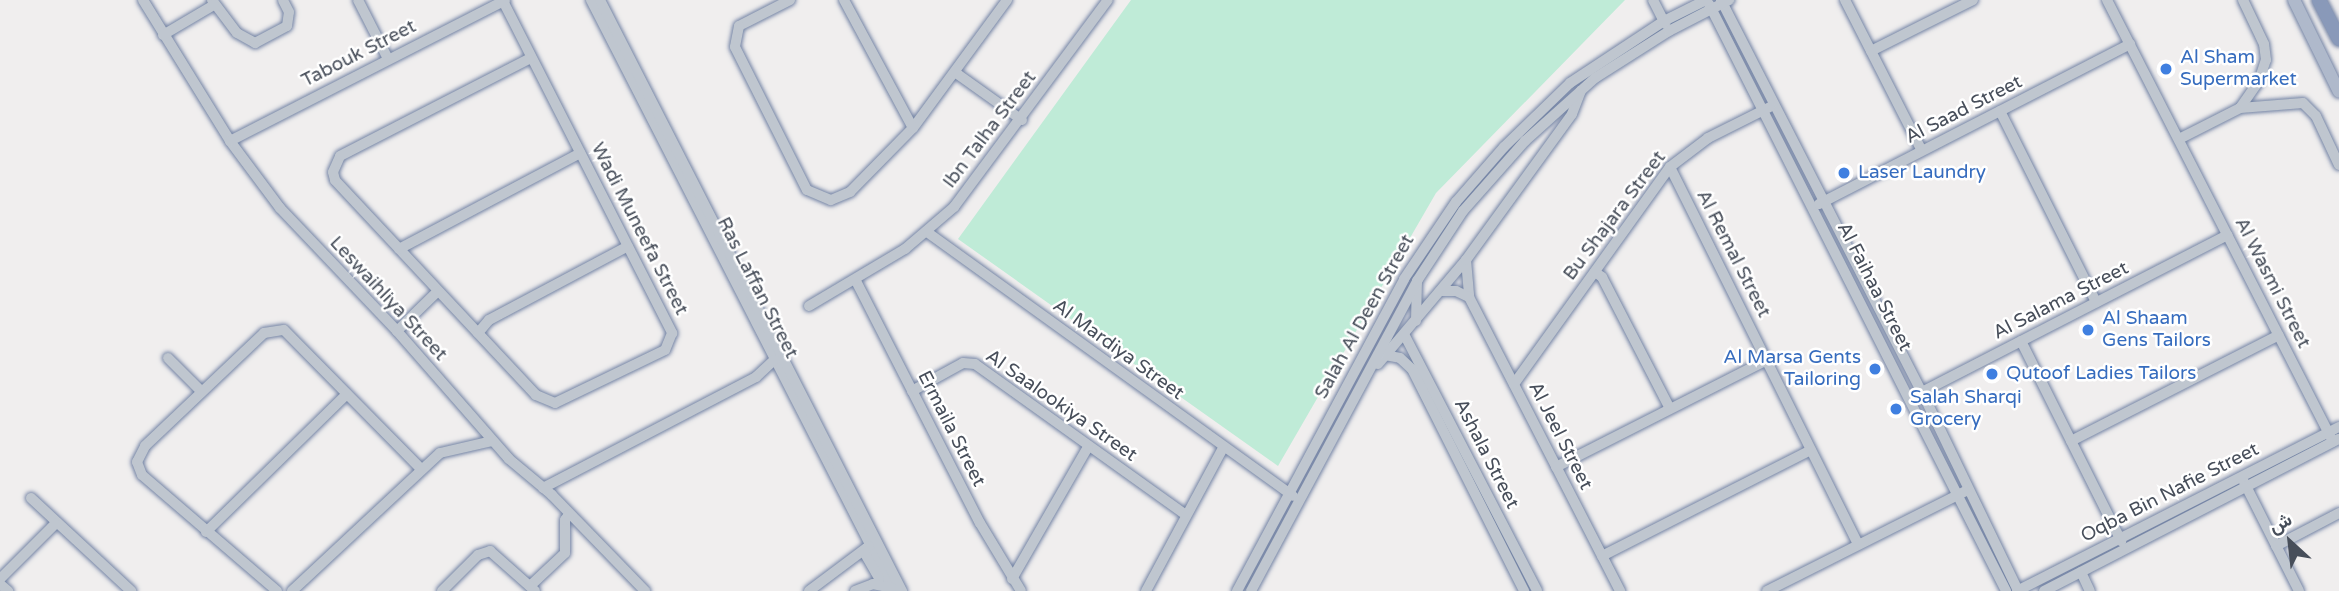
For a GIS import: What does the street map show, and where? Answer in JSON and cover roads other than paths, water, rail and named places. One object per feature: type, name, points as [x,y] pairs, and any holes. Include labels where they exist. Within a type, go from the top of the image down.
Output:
[{"type":"highway","points":[[2319,0],[2339,39]]},
{"type":"main road","points":[[2294,0],[2339,92]]},
{"type":"street","name":"Leswaihliya Street","points":[[143,0],[230,141],[307,239],[397,331],[492,441],[543,488],[645,591]]},
{"type":"street","points":[[163,35],[213,2],[237,33],[255,43],[287,26],[289,12],[283,0]]},
{"type":"street","points":[[358,0],[388,58]]},
{"type":"street","name":"Ras Laffan Street","points":[[591,0],[781,373],[867,549],[892,589]]},
{"type":"street","name":"Ras Laffan Street","points":[[600,0],[892,589]]},
{"type":"street","points":[[790,0],[739,26],[733,38],[807,190],[822,200],[840,199],[913,128],[956,73],[1007,0]]},
{"type":"street","points":[[844,0],[913,128]]},
{"type":"street","name":"Ibn Talha Street","points":[[809,306],[856,281],[927,232],[978,180],[1108,0]]},
{"type":"street","points":[[1653,0],[1666,26]]},
{"type":"street","points":[[1845,0],[1922,151]]},
{"type":"street","points":[[1871,51],[1973,0]]},
{"type":"street","name":"Al Wasmi Street","points":[[2107,0],[2328,432],[2336,441]]},
{"type":"street","points":[[2241,108],[2266,60],[2262,37],[2243,0]]},
{"type":"street","name":"Tabouk Street","points":[[230,141],[504,1]]},
{"type":"street","name":"Wadi Muneefa Street","points":[[504,1],[670,325],[671,342],[666,350],[555,402],[536,395],[335,180],[334,163],[531,58]]},
{"type":"street","name":"Salah Al Deen Street","points":[[1237,591],[1404,279],[1472,184],[1540,109],[1575,80],[1708,3],[1724,1]]},
{"type":"street","name":"Al Faihaa Street","points":[[1724,1],[1775,104],[1819,204],[1911,397],[2017,591]]},
{"type":"street","name":"Al Faihaa Street","points":[[1708,3],[1922,392],[2007,591]]},
{"type":"street","name":"Salah Al Deen Street","points":[[1251,591],[1417,281],[1452,226],[1502,166],[1582,89],[1666,26]]},
{"type":"street","name":"Al Saad Street","points":[[1819,204],[2130,44]]},
{"type":"street","points":[[956,73],[1022,120]]},
{"type":"street","points":[[1575,80],[1582,89]]},
{"type":"street","name":"Salah Al Deen Street","points":[[1369,371],[1416,322],[1466,260],[1572,114],[1582,89]]},
{"type":"street","points":[[2179,139],[2241,108],[2304,103],[2316,116],[2339,165]]},
{"type":"street","name":"Bu Shajara Street","points":[[1514,384],[1670,167],[1698,145],[1775,104]]},
{"type":"street","points":[[2000,111],[2096,302]]},
{"type":"street","points":[[399,249],[580,153]]},
{"type":"street","name":"Al Remal Street","points":[[1670,167],[1858,544]]},
{"type":"street","name":"Al Mardiya Street","points":[[927,232],[1223,449],[1300,500]]},
{"type":"street","name":"Al Salama Street","points":[[1911,397],[2228,235]]},
{"type":"street","points":[[478,333],[489,320],[628,246]]},
{"type":"street","name":"Al Jeel Street","points":[[1466,260],[1469,297],[1620,591]]},
{"type":"street","points":[[1595,272],[1602,277],[1670,410]]},
{"type":"street","points":[[1404,279],[1417,281],[1416,322]]},
{"type":"street","name":"Ermaila Street","points":[[856,281],[1012,579],[1021,591]]},
{"type":"street","points":[[397,331],[439,291]]},
{"type":"street","points":[[1441,291],[1456,291],[1469,297]]},
{"type":"street","points":[[277,591],[142,475],[137,461],[145,446],[200,390],[264,332],[278,328],[420,468]]},
{"type":"street","name":"Ashala Street","points":[[1404,334],[1537,591]]},
{"type":"street","points":[[2071,440],[2278,335]]},
{"type":"street","points":[[2021,341],[2125,550]]},
{"type":"street","name":"Ashala Street","points":[[1385,355],[1400,358],[1412,369],[1524,591]]},
{"type":"street","points":[[168,358],[200,390]]},
{"type":"street","points":[[543,488],[756,377],[774,360]]},
{"type":"street","points":[[1556,467],[1767,360]]},
{"type":"street","name":"Al Saalookiya Street","points":[[912,391],[956,366],[975,364],[1186,515]]},
{"type":"street","points":[[756,377],[781,373]]},
{"type":"street","points":[[206,532],[347,394]]},
{"type":"street","name":"Oqba Bin Nafie Street","points":[[2017,591],[2339,427]]},
{"type":"street","points":[[292,591],[420,468],[446,450],[492,441]]},
{"type":"street","name":"Oqba Bin Nafie Street","points":[[2044,591],[2336,441]]},
{"type":"street","points":[[1012,579],[1088,447]]},
{"type":"street","points":[[1146,591],[1223,449]]},
{"type":"street","points":[[1602,556],[1811,450]]},
{"type":"street","points":[[2241,476],[2296,590]]},
{"type":"street","points":[[1767,591],[1964,491]]},
{"type":"street","points":[[31,498],[55,524],[131,591]]},
{"type":"street","points":[[2276,546],[2339,513]]},
{"type":"street","points":[[442,591],[483,551],[497,554],[532,589],[565,553],[565,520],[569,514]]},
{"type":"street","points":[[8,591],[0,581],[55,524]]},
{"type":"street","points":[[809,591],[867,549]]},
{"type":"street","points":[[2081,572],[2090,591]]},
{"type":"street","points":[[855,591],[892,589]]},
{"type":"place","name":"Al Sham Supermarket","points":[[2166,69]]},
{"type":"place","name":"Laser Laundry","points":[[1844,173]]},
{"type":"place","name":"Al Shaam Gens Tailors","points":[[2088,330]]},
{"type":"place","name":"Al Marsa Gents Tailoring","points":[[1875,369]]},
{"type":"place","name":"Qutoof Ladies Tailors","points":[[1992,374]]},
{"type":"place","name":"Salah Sharqi Grocery","points":[[1896,409]]}]
